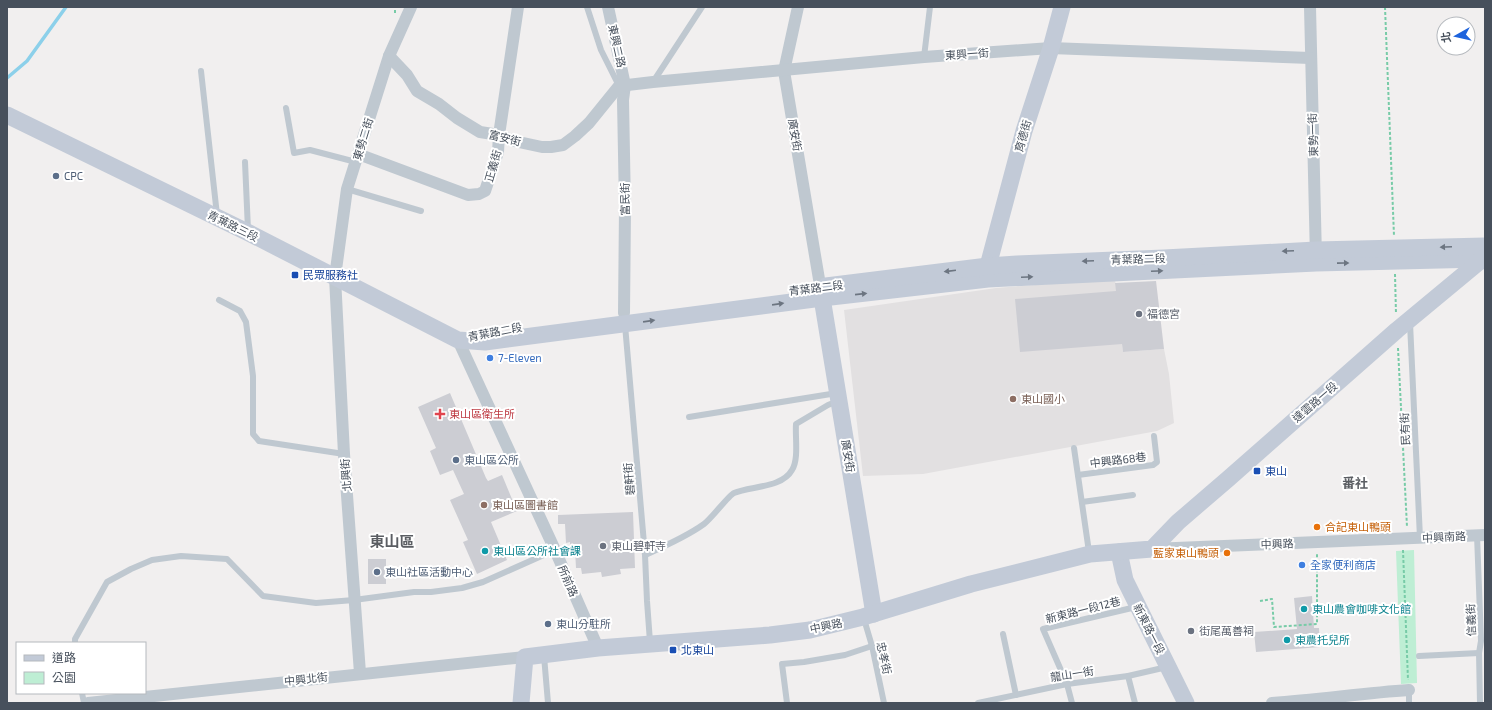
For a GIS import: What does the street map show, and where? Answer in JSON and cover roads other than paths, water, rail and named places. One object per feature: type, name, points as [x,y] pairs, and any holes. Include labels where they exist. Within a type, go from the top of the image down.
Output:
[{"type":"street","name":"東勢二街","points":[[335,277],[347,189],[389,56],[411,7]]},
{"type":"street","name":"正義街","points":[[357,158],[468,195],[479,194],[486,191],[498,152],[499,134],[518,7]]},
{"type":"street","name":"東興二路","points":[[608,7],[622,85]]},
{"type":"street","name":"廣安街","points":[[798,7],[784,71],[839,397],[866,569],[869,615]]},
{"type":"street","name":"育德街","points":[[988,272],[1024,131],[1051,48],[1062,7]]},
{"type":"street","name":"東勢一街","points":[[1310,7],[1310,58],[1316,256]]},
{"type":"street","name":"東興一街","points":[[622,85],[924,57],[1051,48],[1310,58]]},
{"type":"street","name":"富安街","points":[[389,56],[407,75],[417,91],[480,132],[499,134],[514,141],[542,147],[551,147],[563,144],[576,136],[622,85]]},
{"type":"street","name":"富民街","points":[[622,85],[625,208],[625,319]]},
{"type":"street","name":"青葉路三段","points":[[7,114],[249,233],[458,340]]},
{"type":"street","name":"青葉路二段","points":[[458,340],[485,342],[625,319],[821,292],[988,272],[1316,256],[1484,256]]},
{"type":"street","name":"達雲路一段","points":[[1152,549],[1178,522],[1397,330],[1484,256]]},
{"type":"street","name":"北興街","points":[[335,277],[344,454],[360,673]]},
{"type":"street","name":"所前路","points":[[458,340],[555,550],[598,648]]},
{"type":"street","name":"中興南路","points":[[1410,538],[1481,535]]},
{"type":"street","name":"中興路","points":[[525,657],[598,648],[770,635],[810,630],[869,615],[971,584],[1090,554],[1152,549],[1410,538]]},
{"type":"street","name":"新東路一段","points":[[1119,552],[1125,580],[1169,666],[1186,703]]},
{"type":"street","name":"中興北街","points":[[88,703],[360,673],[525,657]]},
{"type":"street","points":[[521,703],[525,657]]},
{"type":"street","points":[[1272,703],[1334,700],[1363,693],[1408,690]]},
{"type":"lane","points":[[586,7],[600,50],[622,85]]},
{"type":"lane","points":[[653,82],[702,7]]},
{"type":"lane","points":[[924,57],[930,7]]},
{"type":"lane","points":[[201,71],[218,219]]},
{"type":"lane","points":[[286,108],[294,153],[310,150],[357,158]]},
{"type":"lane","points":[[245,162],[249,233]]},
{"type":"lane","points":[[347,189],[421,211]]},
{"type":"lane","points":[[219,300],[240,311],[246,322],[253,376],[253,434],[259,441],[344,454]]},
{"type":"lane","name":"碧軒街","points":[[625,319],[645,555],[650,644]]},
{"type":"lane","name":"民有街","points":[[1410,320],[1410,538]]},
{"type":"lane","points":[[688,417],[839,397]]},
{"type":"lane","points":[[645,555],[687,535],[705,523],[733,494],[773,483],[786,477],[792,469],[796,458],[796,424],[839,397]]},
{"type":"lane","name":"中興路68巷","points":[[1078,475],[1153,465],[1157,462],[1154,436]]},
{"type":"lane","points":[[1074,448],[1090,554]]},
{"type":"lane","points":[[1082,502],[1134,495]]},
{"type":"lane","name":"信義街","points":[[1480,703],[1479,653],[1483,641],[1481,535]]},
{"type":"lane","points":[[75,642],[75,639],[108,582],[131,569],[152,560],[193,556],[227,560],[263,596],[316,603],[462,588],[483,582],[555,550]]},
{"type":"lane","name":"新東路一段12巷","points":[[1068,684],[1043,629],[1138,607]]},
{"type":"lane","name":"忠孝街","points":[[869,615],[872,646],[884,703]]},
{"type":"lane","points":[[1003,634],[1016,695]]},
{"type":"lane","points":[[787,703],[782,664],[845,655],[872,646]]},
{"type":"lane","points":[[1419,656],[1479,653]]},
{"type":"lane","points":[[544,655],[548,703]]},
{"type":"lane","name":"龍山一街","points":[[978,703],[1068,684],[1128,676],[1169,666]]},
{"type":"lane","points":[[1128,676],[1135,703]]},
{"type":"lane","points":[[1068,684],[1072,703]]},
{"type":"lane","points":[[1408,690],[1409,703]]},
{"type":"waterway","points":[[7,78],[27,61],[66,7]]},
{"type":"place","name":"CPC","points":[[56,176]]},
{"type":"place","name":"民眾服務社","points":[[295,275]]},
{"type":"place","name":"福德宮","points":[[1139,314]]},
{"type":"place","name":"7-Eleven","points":[[490,358]]},
{"type":"place","name":"東山國小","points":[[1013,399]]},
{"type":"place","name":"東山區衛生所","points":[[440,414]]},
{"type":"place","name":"東山區公所","points":[[456,460]]},
{"type":"place","name":"東山","points":[[1257,471]]},
{"type":"place","name":"東山區圖書館","points":[[484,505]]},
{"type":"place","name":"合記東山鴨頭","points":[[1317,527]]},
{"type":"place","name":"東山碧軒寺","points":[[603,546]]},
{"type":"place","name":"東山區公所社會課","points":[[485,551]]},
{"type":"place","name":"藍家東山鴨頭","points":[[1227,553]]},
{"type":"place","name":"全家便利商店","points":[[1302,565]]},
{"type":"place","name":"東山社區活動中心","points":[[377,572]]},
{"type":"place","name":"東山農會咖啡文化館","points":[[1304,609]]},
{"type":"place","name":"東山分駐所","points":[[548,624]]},
{"type":"place","name":"街尾萬善祠","points":[[1191,631]]},
{"type":"place","name":"東農托兒所","points":[[1287,640]]},
{"type":"place","name":"北東山","points":[[673,650]]},
{"type":"district","name":"番社","points":[[1355,483]]},
{"type":"district","name":"東山區","points":[[392,542]]}]
